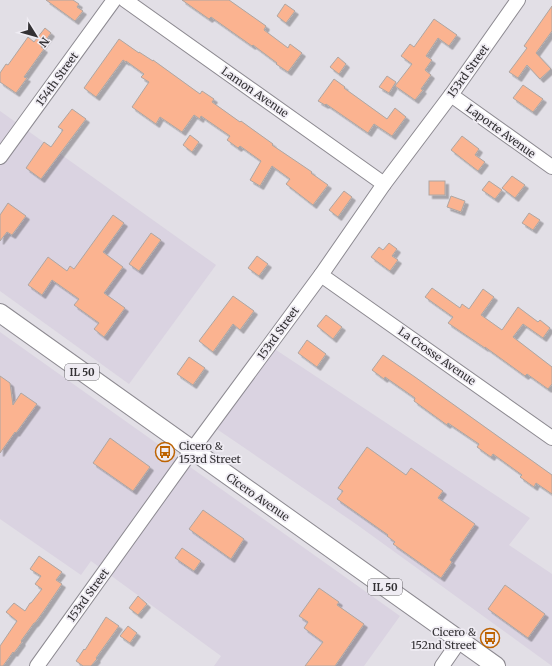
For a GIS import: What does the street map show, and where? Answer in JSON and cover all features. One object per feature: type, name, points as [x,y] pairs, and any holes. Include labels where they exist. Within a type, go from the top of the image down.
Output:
[{"type":"main road","name":"Cicero Avenue","points":[[0,313],[496,666]]},
{"type":"street","name":"154th Street","points":[[0,157],[114,0]]},
{"type":"street","name":"Lamon Avenue","points":[[125,0],[384,184]]},
{"type":"street","name":"153rd Street","points":[[37,666],[192,450],[321,275],[384,184],[451,95],[518,0]]},
{"type":"street","name":"Laporte Avenue","points":[[451,95],[552,167]]},
{"type":"street","name":"La Crosse Avenue","points":[[321,275],[552,438]]},
{"type":"street","points":[[442,666],[460,640]]},
{"type":"shaded area","points":[[0,111],[216,265],[129,384],[0,291]]},
{"type":"shaded area","points":[[0,332],[400,616],[364,666],[214,666],[221,656],[91,561],[81,575],[0,519]]},
{"type":"shaded area","points":[[264,342],[530,518],[509,545],[552,574],[552,666],[356,524],[205,421]]},
{"type":"building","points":[[46,0],[73,0],[79,4],[77,7],[83,11],[75,21]]},
{"type":"building","points":[[182,0],[229,0],[266,26],[264,30],[288,48],[290,44],[302,53],[288,72],[253,45],[252,46],[211,17],[209,19]]},
{"type":"building","points":[[285,4],[295,11],[286,23],[277,16]]},
{"type":"building","points":[[552,6],[552,31],[536,53],[551,69],[540,79],[527,65],[518,78],[509,72],[527,48],[524,46]]},
{"type":"building","points":[[434,19],[457,35],[449,46],[438,38],[426,56],[432,60],[425,70],[431,75],[421,89],[423,90],[415,100],[395,86],[412,64],[401,56],[410,44],[414,47]]},
{"type":"building","points":[[45,28],[51,33],[41,47],[44,49],[24,77],[27,78],[16,93],[0,82],[0,73],[6,64],[8,65],[28,37],[34,42]]},
{"type":"building","points":[[119,39],[139,53],[153,60],[200,94],[202,91],[214,99],[212,102],[240,122],[241,121],[328,185],[313,205],[286,184],[290,179],[272,166],[260,186],[250,180],[261,161],[240,146],[238,148],[227,140],[230,136],[201,116],[200,119],[194,115],[182,132],[160,117],[156,124],[132,107],[149,82],[141,77],[144,74],[126,61],[123,60],[96,97],[84,88]]},
{"type":"building","points":[[338,57],[346,64],[339,74],[330,67]]},
{"type":"building","points":[[387,76],[396,82],[389,93],[379,87]]},
{"type":"building","points":[[334,79],[387,119],[395,108],[406,117],[392,136],[374,124],[368,133],[326,104],[325,105],[318,101]]},
{"type":"building","points":[[523,85],[543,99],[533,112],[513,98]]},
{"type":"building","points":[[72,109],[86,119],[41,179],[26,168],[44,142],[51,147],[63,130],[58,127]]},
{"type":"building","points":[[190,135],[199,142],[192,152],[183,145]]},
{"type":"building","points":[[462,136],[479,149],[475,155],[485,162],[478,171],[451,150]]},
{"type":"building","points":[[512,176],[525,185],[515,198],[502,188]]},
{"type":"building","points":[[429,181],[445,181],[445,195],[429,195]]},
{"type":"building","points":[[489,181],[502,190],[495,199],[482,190]]},
{"type":"building","points":[[344,191],[352,197],[338,217],[329,210]]},
{"type":"building","points":[[451,196],[465,201],[461,212],[447,207]]},
{"type":"building","points":[[8,203],[26,216],[12,235],[7,232],[0,241],[0,215]]},
{"type":"building","points":[[529,213],[540,220],[533,230],[522,223]]},
{"type":"building","points":[[113,215],[124,223],[103,252],[123,267],[104,293],[125,308],[104,337],[94,329],[99,323],[74,305],[79,299],[52,280],[42,295],[28,285],[48,257],[67,271],[70,266],[74,269]]},
{"type":"building","points":[[151,233],[161,240],[139,271],[129,264]]},
{"type":"building","points":[[389,243],[397,249],[392,256],[398,260],[390,271],[371,257],[379,247],[383,250]]},
{"type":"building","points":[[257,256],[268,264],[259,276],[248,268]]},
{"type":"building","points":[[432,288],[460,308],[462,304],[469,309],[483,289],[494,297],[481,315],[502,330],[518,307],[538,322],[540,320],[550,328],[543,338],[523,324],[513,337],[552,367],[552,384],[548,389],[527,374],[525,376],[485,347],[448,323],[453,317],[425,297]]},
{"type":"building","points":[[233,296],[254,311],[240,330],[233,324],[213,352],[199,341]]},
{"type":"building","points":[[326,315],[342,327],[333,339],[317,326]]},
{"type":"building","points":[[307,340],[326,354],[317,367],[298,353]]},
{"type":"building","points":[[383,355],[552,475],[552,494],[536,483],[534,487],[520,477],[522,475],[493,454],[491,457],[477,447],[479,444],[448,423],[447,425],[414,401],[415,398],[385,377],[384,379],[372,370]]},
{"type":"building","points":[[189,357],[205,368],[193,385],[177,374]]},
{"type":"building","points":[[0,376],[10,383],[13,405],[21,393],[37,404],[0,453]]},
{"type":"building","points":[[110,438],[150,467],[133,491],[93,463]]},
{"type":"building","points":[[367,447],[406,475],[411,468],[443,491],[438,498],[475,524],[450,560],[452,562],[441,578],[393,544],[395,542],[387,536],[388,535],[337,499],[343,491],[338,488]]},
{"type":"building","points":[[203,510],[244,539],[231,559],[189,529]]},
{"type":"building","points":[[182,548],[201,561],[194,571],[175,558]]},
{"type":"building","points":[[39,556],[62,572],[56,580],[62,584],[14,653],[13,652],[3,666],[0,666],[0,646],[17,621],[6,612],[14,603],[25,611],[42,589],[35,584],[41,576],[30,569]]},
{"type":"building","points":[[505,585],[545,614],[528,638],[488,609]]},
{"type":"building","points":[[319,588],[339,602],[337,605],[364,624],[335,666],[305,666],[323,642],[304,628],[308,622],[299,616]]},
{"type":"building","points":[[138,596],[147,604],[138,615],[129,608]]},
{"type":"building","points":[[106,617],[119,626],[91,666],[83,666],[76,661],[84,649],[85,650]]},
{"type":"building","points":[[128,626],[137,633],[130,643],[120,636]]},
{"type":"place","name":"Cicero & 153rd Street","points":[[165,452]]},
{"type":"place","name":"Cicero & 152nd Street","points":[[490,638]]}]
